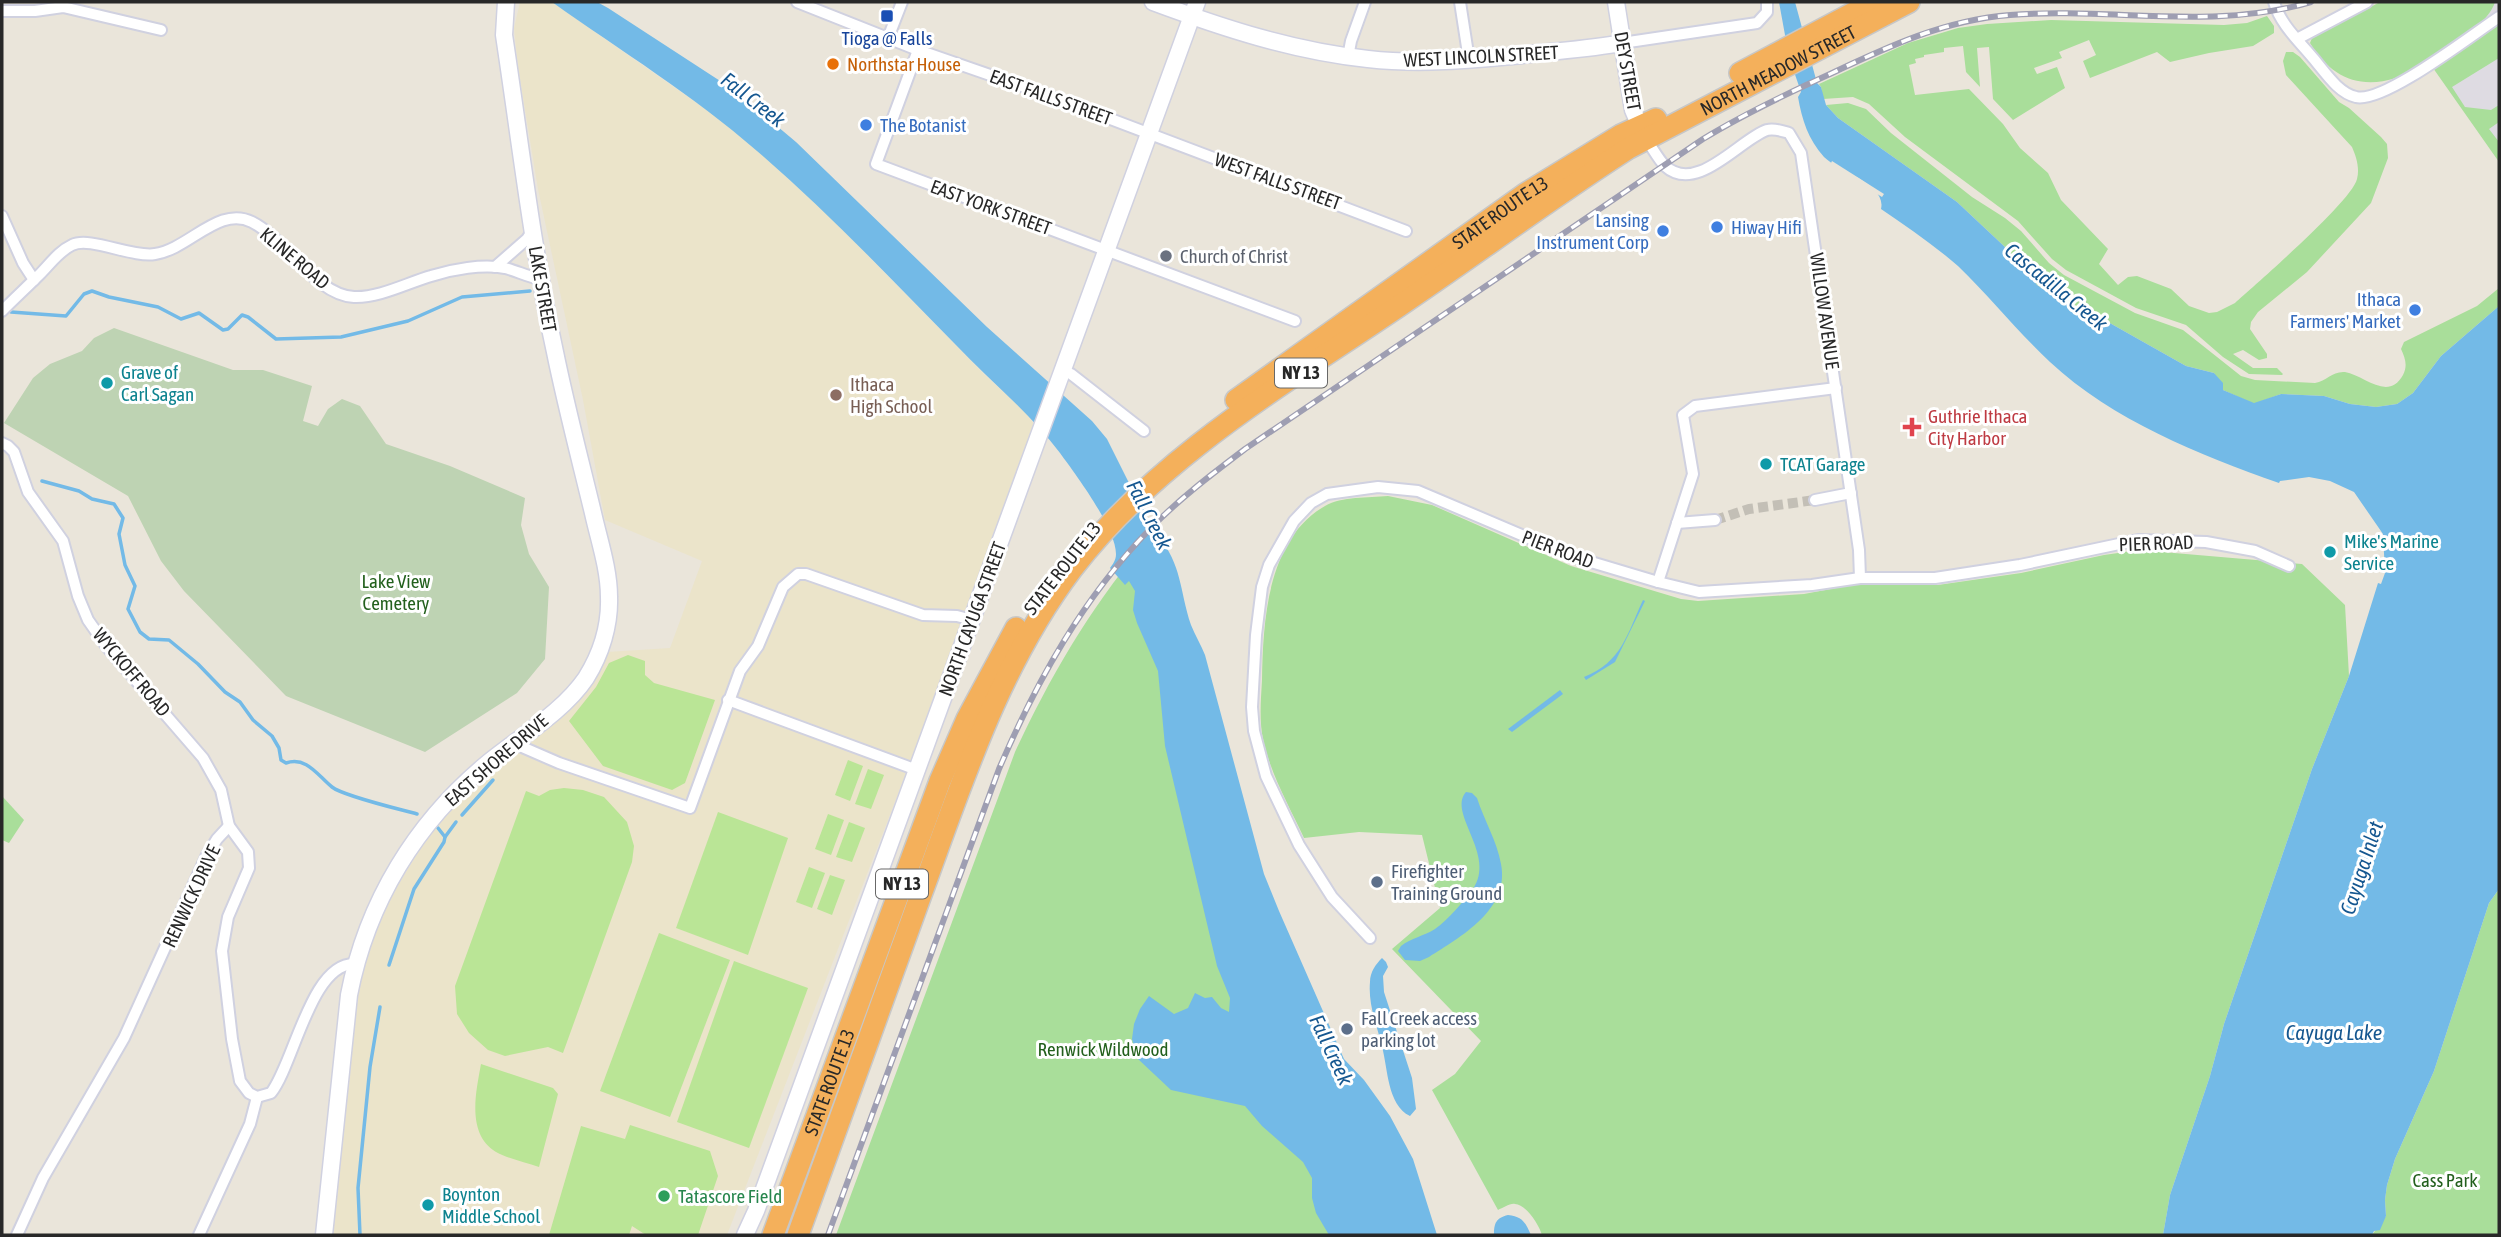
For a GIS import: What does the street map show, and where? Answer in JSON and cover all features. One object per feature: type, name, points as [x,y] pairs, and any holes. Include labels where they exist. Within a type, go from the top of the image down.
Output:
[{"type":"highway","name":"NORTH MEADOW STREET","points":[[1841,27],[1874,2]]},
{"type":"highway","name":"NORTH MEADOW STREET","points":[[1643,133],[1841,27],[1909,2]]},
{"type":"highway","name":"STATE ROUTE 13","points":[[773,1235],[945,769],[967,719],[1012,635],[1037,597],[1075,556],[1119,498],[1446,275],[1643,133]]},
{"type":"highway","name":"STATE ROUTE 13","points":[[1157,470],[1258,384],[1504,208],[1605,144],[1643,133]]},
{"type":"highway","name":"STATE ROUTE 13","points":[[798,1235],[982,731],[1025,641],[1075,556]]},
{"type":"street","name":"LAKE STREET","points":[[506,2],[504,35],[540,279],[607,572]]},
{"type":"street","name":"EAST FALLS STREET","points":[[797,2],[918,50],[1149,133]]},
{"type":"street","points":[[888,38],[902,2]]},
{"type":"street","name":"WEST LINCOLN STREET","points":[[1153,2],[1195,9],[1265,40],[1348,57],[1407,62],[1469,60],[1750,25],[1757,23],[1767,7]]},
{"type":"street","points":[[1348,57],[1350,41],[1365,2]]},
{"type":"street","points":[[1460,2],[1469,60]]},
{"type":"street","name":"DEY STREET","points":[[1616,2],[1631,97],[1643,133]]},
{"type":"street","points":[[2274,2],[2282,22],[2341,90],[2359,98],[2368,98],[2401,84],[2499,17]]},
{"type":"street","points":[[2297,39],[2367,2]]},
{"type":"street","points":[[2,10],[35,11],[64,5],[161,30]]},
{"type":"street","name":"NORTH CAYUGA STREET","points":[[745,1235],[757,1211],[1195,9]]},
{"type":"street","name":"EAST YORK STREET","points":[[918,50],[876,164],[1295,321]]},
{"type":"street","name":"WILLOW AVENUE","points":[[1643,133],[1665,166],[1674,171],[1691,173],[1717,164],[1766,131],[1773,129],[1789,133],[1796,142],[1804,164],[1859,550],[1860,578]]},
{"type":"street","name":"WEST FALLS STREET","points":[[1149,133],[1406,231]]},
{"type":"street","points":[[2,216],[23,263],[34,280]]},
{"type":"street","name":"KLINE ROAD","points":[[2,310],[64,250],[79,242],[154,254],[176,248],[224,219],[239,217],[253,222],[320,281],[346,296],[365,296],[448,271],[495,267],[540,279]]},
{"type":"street","points":[[495,267],[527,239],[533,230]]},
{"type":"street","points":[[1060,377],[1071,374],[1143,431]]},
{"type":"street","points":[[1658,582],[1693,474],[1683,415],[1695,406],[1836,388]]},
{"type":"street","name":"WYCKOFF ROAD","points":[[2,443],[13,452],[28,492],[63,541],[79,602],[88,620],[107,647],[203,758],[221,790],[229,826]]},
{"type":"street","name":"PIER ROAD","points":[[1370,939],[1332,897],[1298,845],[1266,776],[1254,731],[1252,707],[1258,609],[1269,565],[1294,521],[1318,499],[1337,492],[1378,487],[1418,491],[1570,556],[1681,589],[1705,592],[1812,585],[1860,578],[1935,578],[2021,565],[2138,540],[2206,542],[2255,551],[2289,566]]},
{"type":"street","points":[[1815,500],[1851,493]]},
{"type":"street","points":[[1677,523],[1715,520]]},
{"type":"street","name":"EAST SHORE DRIVE","points":[[324,1235],[340,1062],[355,964],[373,912],[387,883],[410,847],[462,785],[576,690],[596,660],[605,637],[609,613],[607,572]]},
{"type":"street","points":[[513,743],[559,763],[690,808],[740,671],[758,646],[783,587],[798,574],[806,574],[923,615],[957,616],[972,620]]},
{"type":"street","points":[[728,700],[917,770]]},
{"type":"street","name":"RENWICK DRIVE","points":[[17,1235],[43,1178],[124,1038],[207,855],[229,826],[245,846],[250,860],[247,874],[228,917],[222,951],[240,1082],[244,1089],[257,1097]]},
{"type":"street","points":[[199,1235],[250,1124],[257,1097],[266,1096],[277,1086],[308,1011],[329,974],[346,963],[355,964]]},
{"type":"shaded area","points":[[520,2],[552,2],[714,115],[757,150],[830,217],[1034,424],[952,655],[727,1235],[332,1235],[350,1046],[360,979],[373,933],[394,891],[424,843],[448,813],[546,730],[589,683],[607,652],[670,648],[702,561],[605,520],[583,400],[538,189],[514,28]]},
{"type":"shaded area","points":[[2488,2],[2499,2],[2499,155],[2421,45]]},
{"type":"green space","points":[[2380,2],[2495,2],[2489,14],[2466,35],[2396,78],[2357,81],[2336,72],[2310,43],[2312,38]]},
{"type":"green space","points":[[2267,16],[2274,26],[2274,33],[2253,46],[2170,62],[2157,52],[2090,78],[2083,61],[2096,55],[2089,40],[2059,52],[2062,58],[2034,68],[2037,74],[2057,67],[2065,88],[2013,120],[1993,99],[1989,47],[1977,48],[1980,87],[1966,72],[1963,46],[1944,48],[1944,52],[1924,55],[1915,59],[1916,63],[1909,65],[1915,95],[1969,89],[2003,124],[2020,148],[2048,173],[2061,200],[2108,249],[2099,264],[2118,285],[2128,277],[2137,276],[2171,289],[2189,306],[2209,313],[2235,303],[2263,278],[2339,205],[2357,179],[2358,166],[2352,147],[2286,75],[2283,61],[2286,52],[2293,52],[2300,57],[2339,102],[2381,137],[2387,144],[2388,158],[2371,203],[2307,272],[2258,312],[2251,322],[2250,329],[2267,358],[2259,360],[2243,350],[2233,354],[2253,368],[2277,368],[2282,375],[2249,374],[2223,357],[2186,325],[2136,308],[2066,270],[2052,259],[2018,221],[1905,137],[1869,104],[1853,97],[1823,99],[1819,84],[1908,43],[1958,28],[2051,20],[2224,25],[2247,23]]},
{"type":"green space","points":[[2499,24],[2499,58],[2452,87],[2465,107],[2491,110],[2499,105],[2499,122],[2489,129],[2499,142],[2499,162],[2433,68]]},
{"type":"green space","points":[[1848,103],[1866,109],[1891,133],[1972,197],[2005,218],[2064,275],[2135,313],[2183,330],[2241,376],[2255,380],[2315,383],[2345,372],[2376,385],[2390,386],[2397,383],[2405,371],[2401,349],[2404,342],[2477,306],[2499,288],[2499,306],[2441,356],[2413,393],[2397,404],[2376,407],[2350,404],[2324,396],[2281,394],[2254,404],[2223,390],[2214,373],[2186,366],[2092,313],[2063,302],[2037,285],[2006,248],[1957,202],[1838,118],[1826,105]]},
{"type":"green space","name":"Lake View Cemetery","points":[[114,328],[233,370],[263,370],[312,386],[303,421],[318,426],[328,409],[342,399],[360,406],[386,444],[450,466],[525,498],[521,525],[529,554],[549,587],[545,659],[517,693],[425,752],[286,696],[184,591],[161,561],[128,496],[4,423],[33,378],[50,364],[82,351],[94,338]]},
{"type":"green space","points":[[1388,496],[1432,505],[1571,566],[1681,599],[1698,601],[1804,594],[1863,583],[1938,585],[2021,573],[2139,550],[2302,564],[2345,605],[2349,676],[2312,769],[2224,1024],[2210,1076],[2170,1195],[2163,1235],[1542,1235],[1532,1216],[1519,1205],[1511,1204],[1498,1210],[1432,1090],[1455,1074],[1481,1041],[1392,949],[1440,908],[1422,835],[1359,832],[1304,838],[1275,777],[1262,732],[1267,608],[1280,560],[1291,539],[1306,521],[1325,506],[1347,499]]},
{"type":"green space","name":"Renwick Wildwood","points":[[1141,548],[1197,736],[1404,1235],[836,1235],[1015,752],[1071,646],[1104,596]]},
{"type":"green space","points":[[628,655],[645,661],[645,675],[654,683],[715,700],[685,783],[672,790],[603,766],[569,721],[596,687],[609,663]]},
{"type":"green space","points":[[848,760],[863,766],[850,801],[835,795]]},
{"type":"green space","points":[[868,769],[884,775],[871,809],[855,804]]},
{"type":"green space","points":[[550,790],[583,790],[604,797],[627,822],[634,846],[632,862],[563,1053],[548,1047],[505,1056],[488,1050],[469,1033],[457,1014],[455,986],[526,791],[539,796]]},
{"type":"green space","points":[[2,796],[24,820],[9,843],[2,840]]},
{"type":"green space","points":[[718,812],[788,838],[748,955],[676,928]]},
{"type":"green space","points":[[828,814],[844,820],[831,855],[815,849]]},
{"type":"green space","points":[[849,822],[865,828],[852,862],[836,857]]},
{"type":"green space","points":[[809,867],[825,873],[812,908],[796,902]]},
{"type":"green space","points":[[830,875],[845,880],[832,915],[817,909]]},
{"type":"green space","name":"Cass Park","points":[[2499,889],[2499,1235],[2372,1235],[2386,1216],[2387,1185],[2395,1159],[2434,1071],[2489,903]]},
{"type":"green space","points":[[659,933],[730,960],[670,1117],[600,1091]]},
{"type":"green space","points":[[734,961],[808,988],[749,1148],[677,1122]]},
{"type":"green space","points":[[481,1064],[553,1088],[558,1094],[539,1167],[496,1152],[480,1135],[475,1112]]},
{"type":"green space","points":[[630,1125],[710,1151],[718,1176],[698,1235],[646,1235],[632,1226],[629,1235],[549,1235],[581,1126],[625,1139]]},
{"type":"water","name":"Fall Creek","points":[[552,2],[597,2],[734,90],[796,142],[987,327],[1092,421],[1107,439],[1141,507],[1146,510],[1144,522],[1152,534],[1157,534],[1172,557],[1191,625],[1205,655],[1264,874],[1279,911],[1344,1059],[1364,1080],[1390,1116],[1413,1159],[1437,1235],[1329,1235],[1316,1213],[1312,1198],[1312,1178],[1303,1162],[1262,1126],[1245,1106],[1171,1090],[1138,1059],[1132,1039],[1134,1024],[1149,996],[1174,1014],[1188,1008],[1195,993],[1205,998],[1212,997],[1221,1008],[1229,1012],[1230,998],[1217,966],[1165,746],[1158,671],[1133,610],[1135,591],[1129,581],[1125,585],[1110,568],[1116,556],[1114,543],[1102,516],[1076,474],[1022,410],[858,245],[783,174],[708,111]]},
{"type":"water","name":"Cayuga Lake","points":[[1779,2],[1795,2],[1817,83],[1821,87],[1826,105],[1838,118],[1957,202],[2006,248],[2037,285],[2063,302],[2092,313],[2186,366],[2214,373],[2223,383],[2223,390],[2254,403],[2281,394],[2324,396],[2350,404],[2376,407],[2397,404],[2413,393],[2441,356],[2499,306],[2499,889],[2489,903],[2434,1071],[2395,1159],[2387,1185],[2386,1216],[2380,1230],[2374,1231],[2372,1235],[2163,1235],[2170,1195],[2210,1076],[2224,1024],[2312,769],[2349,676],[2378,583],[2381,584],[2385,573],[2383,534],[2354,492],[2330,481],[2309,477],[2279,483],[2188,448],[2101,401],[2074,383],[2050,362],[1958,266],[1881,209],[1881,200],[1870,186],[1831,163],[1818,150],[1806,129],[1802,114],[1798,97],[1801,92],[1789,57]]},
{"type":"water","points":[[1643,600],[1645,601],[1615,662],[1586,680],[1584,677],[1607,663],[1622,646]]},
{"type":"water","points":[[1560,690],[1563,694],[1512,732],[1508,729]]},
{"type":"water","points":[[1466,792],[1477,798],[1497,847],[1502,880],[1498,895],[1480,920],[1468,931],[1429,957],[1420,961],[1405,960],[1398,951],[1401,946],[1445,921],[1473,889],[1479,876],[1476,849],[1462,811]]},
{"type":"water","points":[[1382,958],[1388,967],[1383,976],[1384,992],[1412,1078],[1416,1109],[1410,1116],[1402,1111],[1393,1095],[1372,1007],[1370,978]]},
{"type":"water","points":[[1508,1215],[1523,1221],[1531,1235],[1494,1235],[1496,1222]]},
{"type":"pier","points":[[1832,161],[1884,194],[1882,197],[1830,165]]},
{"type":"waterway","points":[[11,312],[66,316],[84,294],[92,291],[158,307],[181,319],[199,313],[223,330],[228,329],[242,315],[276,339],[341,337],[408,321],[462,297],[530,291]]},
{"type":"waterway","points":[[42,481],[114,504],[123,518],[119,534],[125,565],[135,586],[128,609],[140,632],[149,639],[169,640],[198,664],[225,692],[240,702],[253,720],[272,736],[279,748],[281,760],[306,765],[338,791],[417,814]]},
{"type":"waterway","points":[[462,815],[493,780]]},
{"type":"waterway","points":[[445,837],[456,822]]},
{"type":"waterway","points":[[389,965],[414,889],[444,842],[445,837],[438,828]]},
{"type":"waterway","points":[[360,1235],[358,1188],[370,1067],[380,1007]]},
{"type":"tunnel","points":[[1715,520],[1749,509],[1815,500]]},
{"type":"railway","points":[[828,1235],[999,769],[1029,704],[1064,642],[1103,583],[1150,529],[1196,487],[1245,449],[1703,139],[1765,105],[1874,54],[1940,28],[2010,15],[2048,13],[2199,17],[2274,11],[2311,2]]},
{"type":"place","name":"Tioga @ Falls","points":[[887,16]]},
{"type":"place","name":"Northstar House","points":[[833,64]]},
{"type":"place","name":"The Botanist","points":[[866,125]]},
{"type":"place","name":"Hiway Hifi","points":[[1717,227]]},
{"type":"place","name":"Lansing Instrument Corp","points":[[1663,231]]},
{"type":"place","name":"Church of Christ","points":[[1166,256]]},
{"type":"place","name":"Ithaca Farmers' Market","points":[[2415,310]]},
{"type":"place","name":"Grave of Carl Sagan","points":[[107,383]]},
{"type":"place","name":"Ithaca High School","points":[[836,395]]},
{"type":"place","name":"Guthrie Ithaca City Harbor","points":[[1912,427]]},
{"type":"place","name":"TCAT Garage","points":[[1766,464]]},
{"type":"place","name":"Mike's Marine Service","points":[[2330,552]]},
{"type":"place","name":"Firefighter Training Ground","points":[[1377,882]]},
{"type":"place","name":"Fall Creek access parking lot","points":[[1347,1029]]},
{"type":"place","name":"Tatascore Field","points":[[664,1196]]},
{"type":"place","name":"Boynton Middle School","points":[[428,1205]]},
{"type":"water label","name":"Cascadilla Creek","points":[[2056,287]]},
{"type":"water label","name":"Cayuga Inlet","points":[[2362,868]]}]
